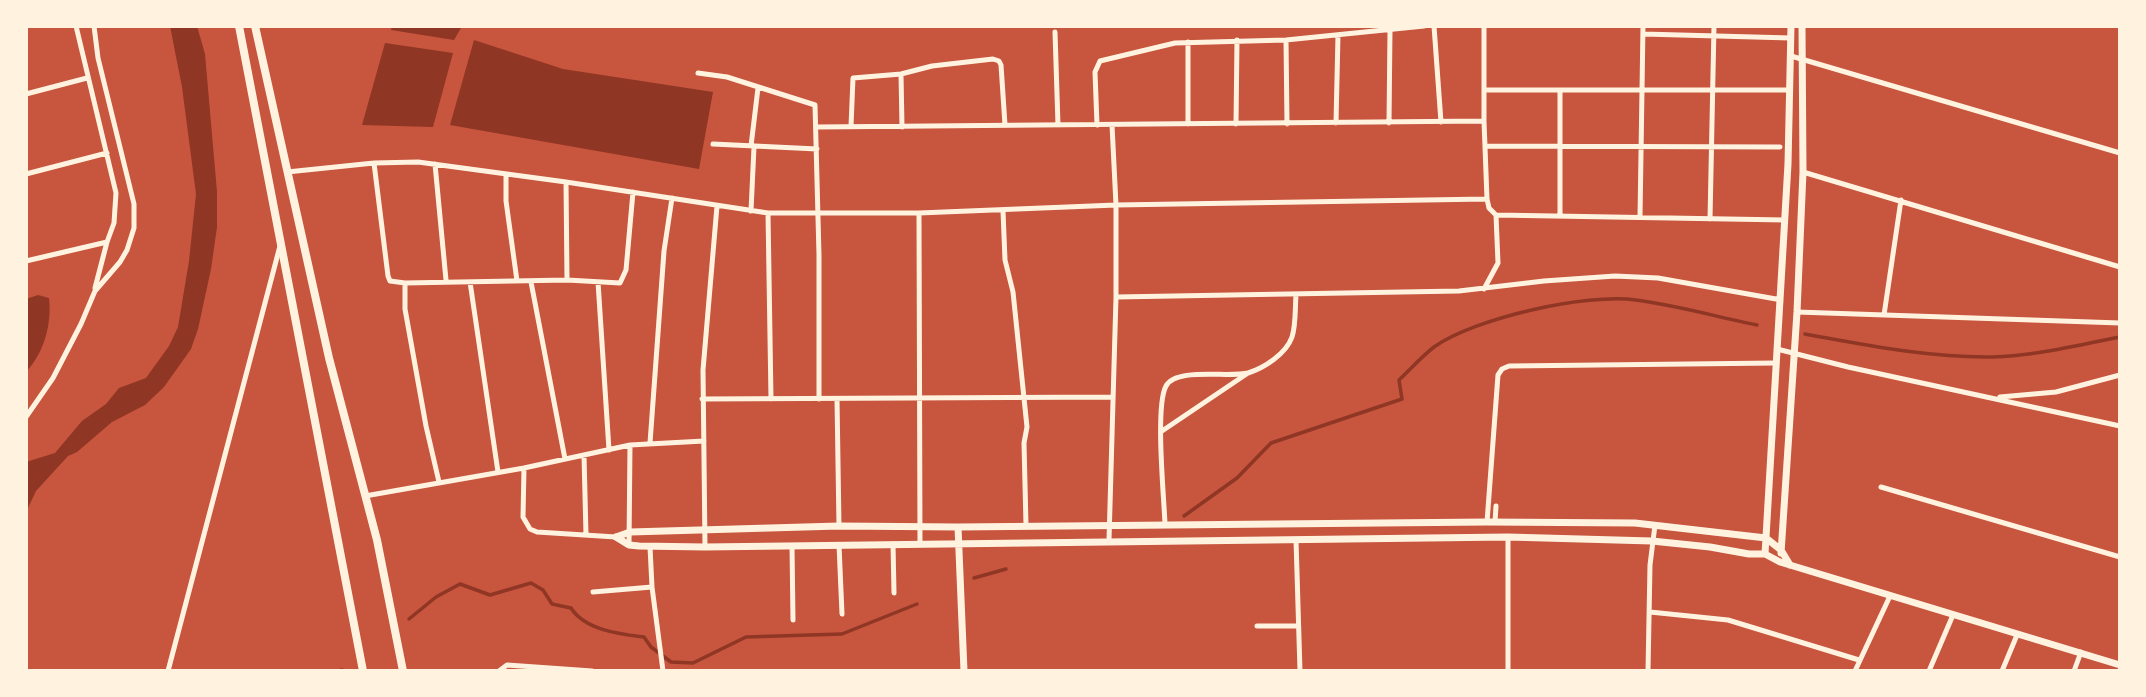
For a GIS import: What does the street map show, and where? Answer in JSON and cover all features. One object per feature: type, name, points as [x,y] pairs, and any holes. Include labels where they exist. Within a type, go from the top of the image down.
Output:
[{"type":"main road","points":[[239,26],[363,671]]},
{"type":"main road","points":[[255,26],[329,358],[377,540],[403,671]]},
{"type":"street","points":[[26,418],[59,366],[81,324],[95,291],[117,205],[76,26]]},
{"type":"street","points":[[94,26],[98,58],[129,178],[136,217],[127,250],[95,291]]},
{"type":"street","points":[[1097,125],[1095,72],[1100,61],[1188,42],[1286,40],[1423,26]]},
{"type":"street","points":[[1434,26],[1441,121]]},
{"type":"street","points":[[1484,26],[1487,199],[1489,208],[1496,215],[1498,263],[1484,289]]},
{"type":"street","points":[[1640,217],[1643,26]]},
{"type":"street","points":[[1710,219],[1714,26]]},
{"type":"street","points":[[1765,554],[1785,220],[1791,26]]},
{"type":"street","points":[[1780,562],[1797,312],[1802,172],[1802,26]]},
{"type":"street","points":[[1389,123],[1390,30]]},
{"type":"street","points":[[1055,32],[1058,125]]},
{"type":"street","points":[[1643,34],[1791,38]]},
{"type":"street","points":[[1336,123],[1338,35]]},
{"type":"street","points":[[1236,124],[1237,40]]},
{"type":"street","points":[[1286,40],[1287,124]]},
{"type":"street","points":[[1188,42],[1188,124]]},
{"type":"street","points":[[1791,56],[2120,153]]},
{"type":"street","points":[[851,126],[853,78],[901,74],[932,66],[993,59],[1001,65],[1005,125]]},
{"type":"street","points":[[698,73],[727,77],[815,105],[819,399]]},
{"type":"street","points":[[901,74],[902,127]]},
{"type":"street","points":[[26,94],[87,78]]},
{"type":"street","points":[[751,211],[752,146],[758,88]]},
{"type":"street","points":[[1484,90],[1790,90]]},
{"type":"street","points":[[1560,90],[1560,216]]},
{"type":"street","points":[[817,127],[1484,121]]},
{"type":"street","points":[[1110,540],[1116,297],[1116,205],[1112,125]]},
{"type":"street","points":[[713,144],[817,149]]},
{"type":"street","points":[[1485,146],[1780,147]]},
{"type":"street","points":[[26,174],[107,153]]},
{"type":"street","points":[[287,172],[374,163],[418,162],[768,213],[919,213],[1116,205],[1487,199]]},
{"type":"street","points":[[374,163],[386,271],[390,281],[405,283],[446,280],[620,283],[625,275],[633,192]]},
{"type":"street","points":[[435,164],[446,280]]},
{"type":"street","points":[[1802,172],[2120,267]]},
{"type":"street","points":[[506,174],[506,201],[517,282]]},
{"type":"street","points":[[566,182],[567,280]]},
{"type":"street","points":[[650,443],[664,251],[672,198]]},
{"type":"street","points":[[1884,315],[1901,200]]},
{"type":"street","points":[[705,547],[702,399],[717,206]]},
{"type":"street","points":[[1003,211],[1005,260],[1013,292],[1027,427],[1024,443],[1026,526]]},
{"type":"street","points":[[768,213],[771,399]]},
{"type":"street","points":[[919,213],[919,544]]},
{"type":"street","points":[[1496,215],[1785,220]]},
{"type":"street","points":[[26,261],[107,242]]},
{"type":"street","points":[[168,671],[281,243]]},
{"type":"street","points":[[1116,297],[1484,289],[1615,276],[1658,278],[1780,298]]},
{"type":"street","points":[[470,282],[498,472]]},
{"type":"street","points":[[531,282],[565,459]]},
{"type":"street","points":[[598,282],[610,450]]},
{"type":"street","points":[[405,283],[405,309],[439,482]]},
{"type":"street","points":[[1162,431],[1248,373],[1274,359],[1286,348],[1293,334],[1296,295]]},
{"type":"street","points":[[1797,312],[2120,323]]},
{"type":"street","points":[[1777,349],[2120,426]]},
{"type":"street","points":[[1491,522],[1497,375],[1502,369],[1509,366],[1776,363]]},
{"type":"street","points":[[1165,524],[1163,394],[1169,382],[1173,378],[1248,373]]},
{"type":"street","points":[[1993,398],[2056,392],[2120,375]]},
{"type":"street","points":[[702,399],[1113,397]]},
{"type":"street","points":[[837,399],[839,526]]},
{"type":"street","points":[[365,496],[524,468],[629,445],[704,441]]},
{"type":"street","points":[[629,445],[629,545]]},
{"type":"street","points":[[584,455],[586,535]]},
{"type":"street","points":[[524,468],[525,523],[533,531],[616,537],[629,532],[839,526],[1491,522],[1655,525],[1766,538],[1781,550],[1791,565]]},
{"type":"street","points":[[1881,487],[2120,557]]},
{"type":"street","points":[[1491,522],[1496,506]]},
{"type":"street","points":[[1648,671],[1652,541],[1655,525]]},
{"type":"street","points":[[958,527],[964,671]]},
{"type":"street","points":[[616,537],[629,545],[650,547],[1508,537],[1652,541],[1765,554],[1780,562],[2120,665]]},
{"type":"street","points":[[1508,537],[1508,671]]},
{"type":"street","points":[[1296,540],[1300,671]]},
{"type":"street","points":[[893,544],[894,593]]},
{"type":"street","points":[[839,545],[842,614]]},
{"type":"street","points":[[792,546],[793,620]]},
{"type":"street","points":[[650,547],[652,587],[663,669]]},
{"type":"street","points":[[593,593],[652,587]]},
{"type":"street","points":[[1855,671],[1890,596]]},
{"type":"street","points":[[1650,612],[1728,620],[1859,660]]},
{"type":"street","points":[[1929,671],[1953,615]]},
{"type":"street","points":[[1257,626],[1298,626]]},
{"type":"street","points":[[2001,671],[2017,635]]},
{"type":"street","points":[[2074,671],[2081,652]]},
{"type":"street","points":[[499,671],[507,665],[592,671]]},
{"type":"shaded area","points":[[170,26],[197,26],[205,54],[217,192],[217,227],[198,329],[191,349],[164,387],[145,405],[112,422],[77,452],[68,456],[36,491],[26,512],[26,462],[55,453],[82,421],[106,404],[119,388],[146,378],[169,346],[178,327],[196,194],[182,87]]},
{"type":"shaded area","points":[[392,26],[461,28],[454,40],[391,30]]},
{"type":"shaded area","points":[[474,40],[563,69],[713,92],[699,169],[450,125]]},
{"type":"shaded area","points":[[385,43],[453,53],[433,127],[362,125]]},
{"type":"shaded area","points":[[38,295],[49,298],[48,328],[38,356],[26,372],[26,299]]},
{"type":"waterway","points":[[1184,516],[1237,478],[1271,443],[1402,399],[1399,380],[1420,359],[1452,336],[1476,326],[1561,304],[1615,299],[1666,305],[1757,325]]},
{"type":"waterway","points":[[1805,334],[1921,353],[1968,357],[2040,352],[2120,337]]},
{"type":"waterway","points":[[974,578],[1006,569]]},
{"type":"waterway","points":[[409,619],[436,597],[460,584],[490,595],[531,583],[543,590],[552,604],[571,608],[594,626],[644,637],[651,647],[671,662],[693,663],[746,637],[842,634],[917,604]]}]
